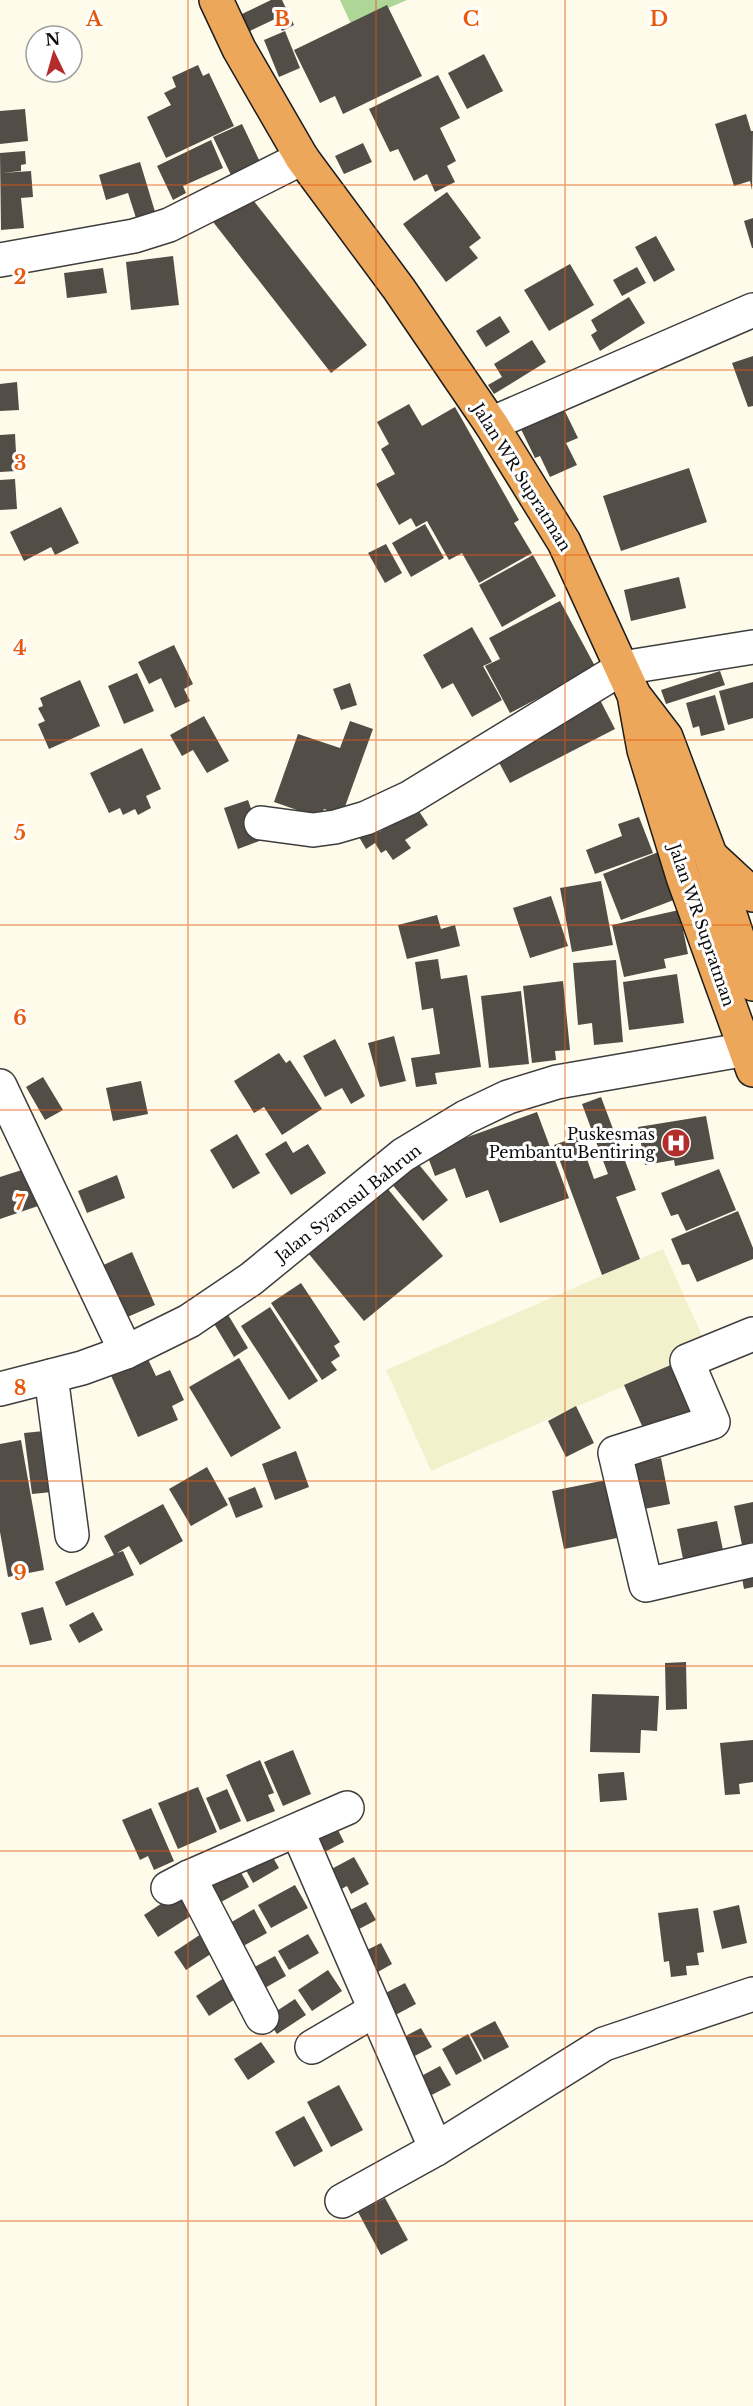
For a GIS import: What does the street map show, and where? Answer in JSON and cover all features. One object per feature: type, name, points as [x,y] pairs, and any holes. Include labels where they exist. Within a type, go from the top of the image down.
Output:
[{"type":"highway","name":"Jalan WR Supratman","points":[[216,0],[239,49],[302,158],[399,289],[491,424],[564,542],[628,681],[644,750],[683,877],[751,1056]]},
{"type":"highway","points":[[628,681],[666,737],[711,857],[753,984]]},
{"type":"highway","points":[[711,857],[753,895]]},
{"type":"street","points":[[0,260],[134,236],[169,225],[302,158]]},
{"type":"street","points":[[491,424],[753,310]]},
{"type":"street","points":[[261,823],[313,830],[335,827],[366,818],[409,798],[628,681],[753,647]]},
{"type":"street","name":"Jalan Syamsul Bahrun","points":[[0,1389],[51,1376],[126,1352],[189,1320],[251,1279],[403,1155],[466,1117],[508,1097],[557,1082],[751,1056]]},
{"type":"street","points":[[0,1086],[126,1352]]},
{"type":"street","points":[[753,1334],[687,1361],[714,1422],[615,1453],[646,1585],[753,1560]]},
{"type":"street","points":[[51,1376],[72,1535]]},
{"type":"street","points":[[262,2017],[178,1883],[348,1808]]},
{"type":"street","points":[[298,1832],[436,2149]]},
{"type":"street","points":[[342,2200],[436,2149],[604,2044],[753,1994]]},
{"type":"street","points":[[312,2047],[375,2010]]},
{"type":"green space","points":[[340,0],[407,0],[351,24]]},
{"type":"green space","points":[[663,1249],[708,1349],[431,1471],[386,1370]]},
{"type":"building","points":[[271,0],[282,0],[294,25],[282,31],[275,19],[250,31],[242,14]]},
{"type":"building","points":[[387,5],[422,76],[343,114],[335,96],[320,103],[294,50]]},
{"type":"building","points":[[285,31],[300,68],[279,77],[264,40]]},
{"type":"building","points":[[484,54],[503,91],[467,109],[448,73]]},
{"type":"building","points":[[198,65],[203,76],[209,73],[234,126],[166,158],[147,117],[171,105],[164,93],[176,87],[172,77]]},
{"type":"building","points":[[438,75],[460,118],[440,128],[456,161],[447,166],[455,182],[435,192],[427,174],[414,181],[398,149],[390,152],[369,109]]},
{"type":"building","points":[[25,109],[28,141],[0,144],[0,111]]},
{"type":"building","points":[[746,114],[751,131],[753,131],[752,190],[750,181],[734,186],[715,124]]},
{"type":"building","points":[[242,124],[260,162],[231,175],[213,137]]},
{"type":"building","points":[[211,140],[223,168],[183,186],[186,193],[173,200],[157,166]]},
{"type":"building","points":[[363,143],[372,162],[344,174],[335,156]]},
{"type":"building","points":[[25,151],[26,164],[21,165],[21,171],[2,173],[31,171],[33,197],[21,198],[24,228],[1,230],[0,153]]},
{"type":"building","points":[[140,162],[156,215],[137,221],[128,193],[106,200],[99,175]]},
{"type":"building","points":[[246,191],[367,345],[331,373],[210,218]]},
{"type":"building","points":[[447,192],[481,238],[469,247],[478,258],[446,282],[403,224]]},
{"type":"building","points":[[753,218],[753,248],[752,248],[744,221]]},
{"type":"building","points":[[656,236],[675,270],[654,282],[635,247]]},
{"type":"building","points":[[173,256],[179,305],[131,310],[126,262]]},
{"type":"building","points":[[570,264],[594,305],[549,331],[524,290]]},
{"type":"building","points":[[637,267],[646,283],[622,296],[613,280]]},
{"type":"building","points":[[103,268],[107,293],[67,298],[64,273]]},
{"type":"building","points":[[629,297],[645,323],[600,351],[591,335],[597,331],[591,320]]},
{"type":"building","points":[[500,316],[510,332],[486,347],[476,331]]},
{"type":"building","points":[[532,340],[546,362],[494,394],[488,385],[502,377],[494,364]]},
{"type":"building","points":[[753,356],[753,406],[748,407],[732,363]]},
{"type":"building","points":[[17,382],[19,410],[0,411],[0,384]]},
{"type":"building","points":[[561,403],[578,438],[566,443],[577,465],[550,477],[540,456],[535,458],[518,423]]},
{"type":"building","points":[[409,404],[422,426],[455,407],[519,520],[514,523],[532,553],[479,583],[462,553],[449,560],[427,521],[416,527],[411,518],[399,525],[376,484],[395,474],[381,449],[389,444],[377,422]]},
{"type":"building","points":[[15,434],[17,471],[0,472],[0,435]]},
{"type":"building","points":[[689,468],[707,522],[621,551],[603,496]]},
{"type":"building","points":[[15,479],[17,509],[0,510],[0,480]]},
{"type":"building","points":[[61,507],[79,543],[55,555],[51,547],[24,561],[10,532]]},
{"type":"building","points":[[425,524],[444,558],[411,577],[392,543]]},
{"type":"building","points":[[386,544],[402,573],[385,583],[368,553]]},
{"type":"building","points":[[533,555],[556,596],[502,627],[479,585]]},
{"type":"building","points":[[679,577],[686,608],[631,621],[624,590]]},
{"type":"building","points":[[560,601],[596,668],[510,713],[485,666],[500,659],[489,638]]},
{"type":"building","points":[[472,627],[492,662],[483,666],[502,700],[472,717],[453,683],[442,689],[423,655]]},
{"type":"building","points":[[174,645],[193,684],[184,689],[190,701],[175,708],[161,678],[149,684],[138,662]]},
{"type":"building","points":[[720,671],[725,685],[666,704],[661,690]]},
{"type":"building","points":[[137,673],[154,711],[124,724],[108,686]]},
{"type":"building","points":[[80,680],[100,726],[49,749],[38,724],[45,721],[38,708],[43,706],[40,698]]},
{"type":"building","points":[[753,682],[753,718],[728,725],[719,691]]},
{"type":"building","points":[[350,683],[357,705],[341,710],[333,689]]},
{"type":"building","points":[[597,694],[615,729],[510,783],[495,755]]},
{"type":"building","points":[[715,695],[725,730],[701,736],[699,726],[693,728],[686,703]]},
{"type":"building","points":[[204,716],[229,761],[207,773],[193,750],[182,756],[170,735]]},
{"type":"building","points":[[350,721],[373,729],[342,815],[324,809],[320,818],[274,802],[298,734],[340,748]]},
{"type":"building","points":[[142,748],[161,789],[146,796],[151,808],[138,815],[135,809],[123,815],[120,808],[109,813],[90,773]]},
{"type":"building","points":[[248,800],[262,840],[238,849],[224,808]]},
{"type":"building","points":[[417,808],[428,825],[405,840],[411,848],[393,860],[386,850],[381,853],[375,843],[366,849],[359,837],[376,826],[379,832]]},
{"type":"building","points":[[639,817],[653,853],[595,874],[586,850],[622,836],[618,824]]},
{"type":"building","points":[[661,851],[679,898],[621,920],[603,874]]},
{"type":"building","points":[[601,881],[613,945],[572,952],[560,888]]},
{"type":"building","points":[[551,896],[568,946],[530,958],[513,908]]},
{"type":"building","points":[[679,910],[688,954],[664,959],[666,968],[624,977],[612,925]]},
{"type":"building","points":[[437,915],[441,929],[455,925],[460,946],[407,959],[398,925]]},
{"type":"building","points":[[438,959],[441,979],[467,975],[481,1067],[435,1073],[437,1084],[416,1087],[411,1058],[440,1054],[433,1008],[422,1010],[415,962]]},
{"type":"building","points":[[616,960],[623,1042],[594,1045],[592,1023],[578,1025],[573,963]]},
{"type":"building","points":[[677,974],[684,1023],[629,1030],[623,982]]},
{"type":"building","points":[[563,981],[570,1050],[555,1051],[556,1060],[532,1063],[523,986]]},
{"type":"building","points":[[521,991],[529,1064],[489,1068],[481,996]]},
{"type":"building","points":[[394,1036],[406,1081],[380,1087],[368,1043]]},
{"type":"building","points":[[335,1039],[365,1096],[351,1104],[342,1088],[325,1097],[303,1056]]},
{"type":"building","points":[[279,1053],[286,1063],[290,1060],[322,1109],[282,1135],[264,1107],[254,1113],[234,1081]]},
{"type":"building","points":[[43,1077],[63,1110],[45,1120],[26,1087]]},
{"type":"building","points":[[141,1081],[148,1114],[113,1121],[106,1088]]},
{"type":"building","points":[[601,1097],[636,1190],[616,1197],[640,1259],[602,1275],[554,1145],[579,1136],[594,1179],[608,1174],[582,1104]]},
{"type":"building","points":[[537,1112],[569,1198],[500,1223],[488,1190],[466,1198],[455,1168],[435,1176],[426,1152]]},
{"type":"building","name":"Puskesmas Pembantu Bentiring","points":[[706,1116],[714,1159],[675,1166],[674,1160],[645,1165],[638,1127]]},
{"type":"building","points":[[237,1134],[260,1173],[233,1189],[210,1150]]},
{"type":"building","points":[[286,1141],[293,1153],[308,1144],[326,1173],[291,1195],[265,1154]]},
{"type":"building","points":[[416,1161],[448,1200],[423,1221],[390,1182]]},
{"type":"building","points":[[31,1167],[44,1204],[0,1219],[0,1177]]},
{"type":"building","points":[[719,1169],[736,1210],[686,1231],[678,1214],[671,1216],[661,1193]]},
{"type":"building","points":[[117,1175],[125,1198],[87,1213],[78,1191]]},
{"type":"building","points":[[383,1183],[443,1256],[364,1321],[304,1248]]},
{"type":"building","points":[[738,1211],[753,1248],[753,1259],[697,1282],[689,1264],[682,1265],[671,1239]]},
{"type":"building","points":[[132,1252],[155,1305],[116,1322],[99,1267]]},
{"type":"building","points":[[301,1283],[340,1342],[334,1346],[340,1356],[331,1362],[337,1370],[322,1380],[271,1303]]},
{"type":"building","points":[[270,1307],[318,1381],[289,1400],[241,1326]]},
{"type":"building","points":[[227,1313],[248,1348],[234,1357],[213,1322]]},
{"type":"building","points":[[146,1355],[156,1376],[170,1370],[184,1400],[172,1406],[178,1420],[138,1437],[109,1371]]},
{"type":"building","points":[[239,1358],[281,1428],[231,1457],[189,1387]]},
{"type":"building","points":[[680,1361],[695,1418],[646,1435],[624,1385]]},
{"type":"building","points":[[576,1406],[594,1443],[566,1457],[548,1421]]},
{"type":"building","points":[[44,1431],[52,1492],[32,1494],[24,1433]]},
{"type":"building","points":[[21,1440],[44,1570],[8,1577],[0,1532],[0,1444]]},
{"type":"building","points":[[296,1451],[309,1487],[275,1500],[262,1464]]},
{"type":"building","points":[[661,1458],[670,1504],[639,1510],[630,1465]]},
{"type":"building","points":[[207,1467],[228,1505],[191,1526],[169,1489]]},
{"type":"building","points":[[606,1480],[617,1538],[564,1549],[552,1491]]},
{"type":"building","points":[[255,1487],[263,1507],[236,1518],[228,1498]]},
{"type":"building","points":[[753,1502],[753,1542],[742,1545],[734,1506]]},
{"type":"building","points":[[163,1504],[183,1541],[140,1565],[129,1546],[117,1553],[123,1551],[134,1575],[66,1606],[55,1582],[114,1555],[104,1536]]},
{"type":"building","points":[[717,1521],[723,1550],[683,1559],[677,1529]]},
{"type":"building","points":[[753,1565],[753,1587],[744,1589],[740,1567]]},
{"type":"building","points":[[43,1607],[52,1640],[30,1645],[21,1613]]},
{"type":"building","points":[[93,1612],[103,1630],[79,1643],[69,1625]]},
{"type":"building","points":[[686,1662],[687,1709],[666,1710],[665,1663]]},
{"type":"building","points":[[592,1694],[659,1696],[657,1731],[641,1730],[640,1753],[590,1752]]},
{"type":"building","points":[[753,1740],[753,1782],[739,1784],[740,1794],[725,1795],[720,1743]]},
{"type":"building","points":[[293,1750],[311,1794],[283,1806],[264,1762]]},
{"type":"building","points":[[260,1760],[274,1793],[268,1795],[275,1811],[247,1822],[226,1775]]},
{"type":"building","points":[[624,1772],[627,1800],[600,1802],[598,1774]]},
{"type":"building","points":[[198,1787],[217,1832],[178,1849],[158,1803]]},
{"type":"building","points":[[227,1789],[241,1821],[220,1830],[206,1798]]},
{"type":"building","points":[[151,1808],[174,1861],[154,1870],[148,1856],[140,1860],[122,1820]]},
{"type":"building","points":[[333,1820],[344,1842],[315,1857],[304,1836]]},
{"type":"building","points":[[267,1847],[279,1868],[253,1883],[241,1861]]},
{"type":"building","points":[[354,1857],[369,1884],[351,1894],[347,1886],[334,1893],[324,1873]]},
{"type":"building","points":[[238,1867],[249,1887],[221,1902],[211,1882]]},
{"type":"building","points":[[295,1885],[308,1908],[271,1928],[258,1905]]},
{"type":"building","points":[[182,1890],[197,1912],[158,1937],[144,1915]]},
{"type":"building","points":[[366,1902],[376,1920],[348,1935],[338,1916]]},
{"type":"building","points":[[739,1905],[747,1943],[722,1949],[713,1911]]},
{"type":"building","points":[[698,1908],[704,1952],[697,1953],[699,1965],[686,1966],[687,1975],[671,1977],[669,1961],[664,1962],[658,1913]]},
{"type":"building","points":[[254,1909],[267,1933],[236,1950],[223,1927]]},
{"type":"building","points":[[204,1932],[217,1950],[186,1970],[174,1952]]},
{"type":"building","points":[[308,1934],[319,1953],[289,1970],[278,1951]]},
{"type":"building","points":[[381,1943],[392,1964],[367,1978],[355,1956]]},
{"type":"building","points":[[275,1956],[286,1976],[256,1993],[245,1972]]},
{"type":"building","points":[[328,1970],[342,1991],[312,2011],[298,1990]]},
{"type":"building","points":[[224,1978],[237,1998],[209,2016],[196,1996]]},
{"type":"building","points":[[405,1983],[416,2004],[386,2020],[374,1999]]},
{"type":"building","points":[[295,1999],[306,2015],[277,2034],[266,2018]]},
{"type":"building","points":[[495,2021],[509,2047],[484,2060],[470,2034]]},
{"type":"building","points":[[421,2028],[432,2047],[403,2062],[392,2043]]},
{"type":"building","points":[[468,2034],[482,2061],[456,2075],[442,2049]]},
{"type":"building","points":[[261,2042],[275,2062],[248,2080],[234,2059]]},
{"type":"building","points":[[440,2066],[451,2085],[420,2101],[410,2082]]},
{"type":"building","points":[[339,2085],[363,2130],[331,2147],[307,2102]]},
{"type":"building","points":[[304,2116],[323,2151],[294,2167],[275,2132]]},
{"type":"building","points":[[385,2198],[408,2240],[381,2255],[358,2212]]},
{"type":"place","name":"Puskesmas Pembantu Bentiring","points":[[676,1143]]}]
